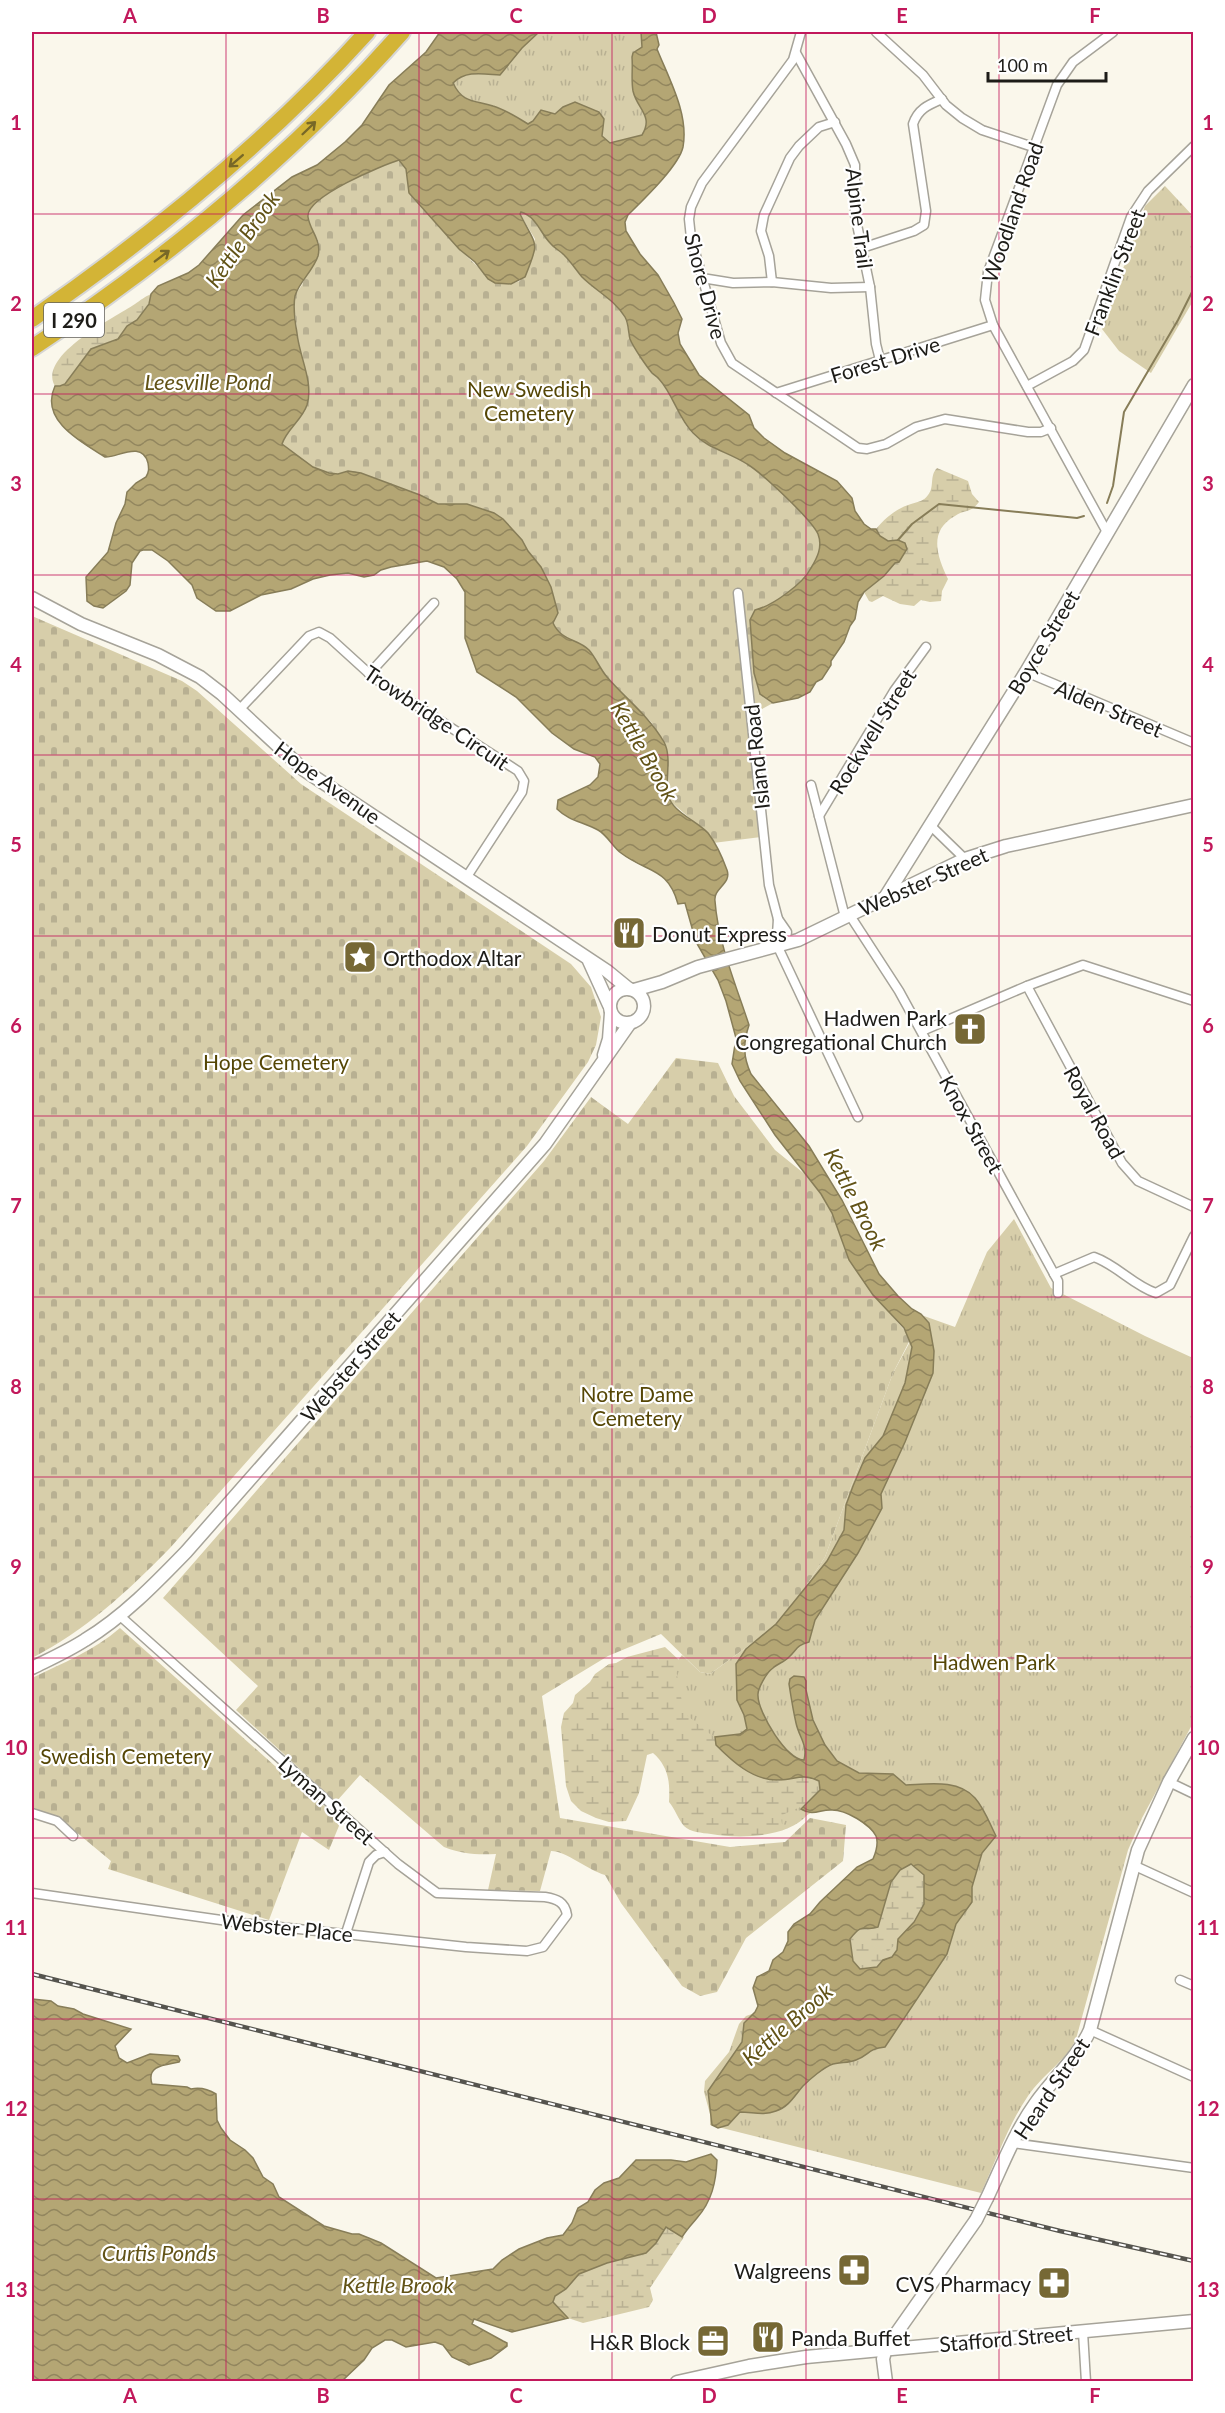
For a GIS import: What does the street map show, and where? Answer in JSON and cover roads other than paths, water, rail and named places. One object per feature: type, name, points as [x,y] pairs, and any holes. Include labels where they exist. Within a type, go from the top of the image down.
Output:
[{"type":"highway","name":"I 290","points":[[32,319],[153,231],[230,166],[311,90],[367,32]]},
{"type":"highway","name":"I 290","points":[[32,348],[156,261],[234,198],[325,112],[402,32]]},
{"type":"main road","name":"Boyce Street","points":[[886,896],[1026,672],[1194,385]]},
{"type":"main road","name":"Hope Avenue","points":[[32,598],[81,624],[185,668],[222,694],[304,770],[631,989]]},
{"type":"main road","name":"Webster Street","points":[[631,989],[662,982],[698,967],[813,933],[965,859],[1006,846],[1194,805]]},
{"type":"main road","points":[[589,962],[610,1009],[621,1022],[630,1023],[641,1016],[644,1004],[640,995],[631,989],[616,992],[610,1009],[609,1039],[600,1065]]},
{"type":"main road","name":"Webster Street","points":[[644,1004],[662,982]]},
{"type":"main road","name":"Webster Street","points":[[32,1668],[86,1640],[119,1615],[186,1552],[545,1144],[630,1023]]},
{"type":"main road","name":"Heard Street","points":[[886,2348],[976,2220],[1013,2143],[1034,2106],[1080,2050],[1090,2030],[1143,1835],[1194,1738]]},
{"type":"main road","name":"Stafford Street","points":[[677,2382],[776,2361],[886,2348],[1194,2321]]},
{"type":"main road","points":[[886,2348],[884,2359],[886,2382]]},
{"type":"street","name":"Shore Drive","points":[[801,32],[796,53],[695,195],[689,219],[691,238],[702,278],[721,343],[728,357],[732,363],[850,444],[867,449],[886,444],[916,427],[945,419],[988,428],[1028,432],[1041,432],[1051,428]]},
{"type":"street","points":[[876,32],[923,75],[957,114],[974,126],[1034,147]]},
{"type":"street","name":"Woodland Road","points":[[1108,534],[993,325],[986,300],[988,272],[1053,95],[1066,71],[1077,59],[1113,32]]},
{"type":"street","name":"Alpine Trail","points":[[796,53],[835,122],[855,165],[855,215],[870,287],[880,360]]},
{"type":"street","points":[[862,248],[914,231],[924,225],[926,211],[913,124],[916,115],[923,108],[942,99]]},
{"type":"street","points":[[772,282],[769,256],[761,231],[764,214],[790,158],[799,146],[819,127],[835,122]]},
{"type":"street","name":"Franklin Street","points":[[1027,386],[1066,365],[1083,350],[1131,217],[1148,191],[1194,146]]},
{"type":"street","points":[[702,278],[733,283],[772,282],[831,288],[870,287]]},
{"type":"street","name":"Forest Drive","points":[[776,393],[993,325]]},
{"type":"street","name":"Island Road","points":[[738,593],[770,885],[778,919],[787,932],[781,944],[858,1117]]},
{"type":"street","points":[[369,674],[434,603]]},
{"type":"street","name":"Trowbridge Circuit","points":[[239,710],[309,636],[316,632],[323,633],[369,674],[522,776],[524,786],[522,792],[466,878]]},
{"type":"street","name":"Rockwell Street","points":[[819,816],[894,691],[926,646]]},
{"type":"street","name":"Alden Street","points":[[1026,672],[1194,743]]},
{"type":"street","name":"Knox Street","points":[[811,785],[847,915],[899,992],[921,1031],[1058,1281],[1058,1293]]},
{"type":"street","points":[[930,825],[965,859]]},
{"type":"street","points":[[921,1031],[1027,986],[1083,966],[1194,1001]]},
{"type":"street","name":"Royal Road","points":[[1027,986],[1122,1163],[1138,1181],[1194,1207]]},
{"type":"street","points":[[1054,1274],[1094,1257],[1116,1268],[1146,1290],[1159,1292],[1170,1285],[1177,1275],[1194,1236]]},
{"type":"street","name":"Lyman Street","points":[[119,1615],[385,1852],[437,1893],[545,1897],[561,1902],[566,1910],[565,1919],[543,1946]]},
{"type":"street","points":[[1169,1782],[1194,1794]]},
{"type":"street","points":[[32,1813],[57,1821],[72,1836]]},
{"type":"street","points":[[346,1933],[369,1862],[376,1855],[385,1852]]},
{"type":"street","points":[[1133,1865],[1194,1893]]},
{"type":"street","name":"Webster Place","points":[[32,1893],[242,1923],[475,1948],[527,1951],[543,1946]]},
{"type":"street","points":[[1180,1980],[1194,1986]]},
{"type":"street","points":[[1090,2030],[1194,2076]]},
{"type":"street","points":[[1013,2143],[1194,2168]]},
{"type":"street","points":[[1083,2332],[1086,2382]]},
{"type":"water","name":"Leesville Pond","points":[[440,32],[539,32],[522,48],[500,75],[469,74],[463,76],[453,83],[457,90],[465,98],[493,106],[528,124],[541,110],[555,114],[563,107],[575,102],[599,112],[604,119],[602,136],[610,143],[642,135],[645,128],[644,113],[633,91],[632,57],[633,53],[642,47],[641,32],[656,32],[659,45],[657,49],[681,109],[683,147],[675,164],[628,215],[625,222],[626,231],[640,254],[658,275],[682,319],[678,333],[680,344],[699,375],[749,415],[754,428],[764,438],[785,453],[837,481],[852,498],[855,511],[864,524],[871,529],[876,529],[880,536],[888,541],[898,540],[905,543],[907,549],[899,562],[895,563],[884,576],[864,592],[858,602],[855,619],[844,642],[822,679],[816,682],[810,692],[798,698],[773,703],[760,694],[754,673],[750,620],[755,610],[786,594],[807,574],[819,552],[818,534],[796,508],[754,469],[705,443],[693,433],[683,420],[664,385],[652,373],[634,347],[628,325],[621,311],[582,277],[563,254],[547,240],[535,221],[521,212],[534,244],[533,256],[525,277],[511,284],[495,283],[488,279],[475,262],[459,249],[409,193],[406,169],[399,160],[331,191],[310,209],[308,217],[317,240],[318,256],[297,291],[294,305],[298,342],[309,396],[305,410],[282,444],[313,467],[329,473],[338,474],[348,471],[361,473],[438,504],[467,504],[494,513],[503,519],[522,540],[541,567],[551,587],[558,613],[553,623],[565,637],[580,643],[589,650],[607,677],[658,733],[667,749],[667,786],[670,800],[677,809],[708,833],[727,870],[727,879],[717,893],[715,901],[728,964],[749,1025],[745,1050],[746,1062],[751,1074],[809,1146],[842,1200],[879,1274],[898,1296],[929,1323],[934,1351],[933,1373],[881,1494],[882,1508],[858,1553],[815,1620],[809,1642],[799,1646],[771,1670],[761,1685],[758,1696],[768,1724],[782,1744],[790,1753],[804,1760],[804,1745],[796,1723],[789,1684],[790,1679],[794,1676],[804,1677],[813,1720],[825,1745],[837,1761],[859,1773],[893,1774],[906,1785],[943,1784],[960,1788],[978,1802],[996,1836],[982,1853],[972,1887],[972,1902],[956,1924],[947,1954],[885,2047],[875,2049],[853,2061],[833,2064],[826,2068],[806,2083],[781,2109],[767,2113],[740,2112],[728,2125],[718,2128],[712,2125],[708,2091],[742,2042],[744,2023],[758,2006],[753,1988],[757,1977],[769,1971],[773,1960],[783,1952],[788,1941],[788,1932],[794,1924],[810,1914],[857,1867],[873,1859],[877,1842],[876,1836],[869,1827],[850,1815],[828,1810],[813,1813],[801,1809],[820,1790],[819,1781],[807,1777],[777,1780],[759,1777],[743,1769],[729,1757],[716,1745],[715,1737],[740,1734],[747,1729],[737,1700],[736,1664],[746,1649],[776,1624],[827,1561],[844,1530],[846,1505],[865,1458],[883,1436],[905,1383],[912,1347],[904,1328],[873,1295],[849,1260],[832,1213],[821,1194],[775,1135],[740,1081],[732,1064],[736,1038],[726,1001],[718,980],[696,942],[685,903],[678,904],[669,883],[656,872],[621,853],[598,830],[572,819],[557,809],[558,800],[590,785],[598,777],[600,764],[595,757],[574,749],[552,733],[516,697],[477,672],[465,638],[465,592],[457,579],[444,567],[427,561],[391,567],[364,577],[348,573],[313,579],[291,589],[261,595],[230,611],[216,611],[197,598],[192,585],[168,561],[152,550],[143,550],[132,563],[130,585],[126,591],[103,608],[94,606],[87,601],[86,577],[108,552],[127,492],[146,477],[148,463],[145,456],[135,451],[105,457],[65,429],[53,409],[52,398],[55,386],[65,384],[91,349],[118,339],[127,326],[137,320],[149,304],[151,294],[158,286],[188,273],[199,265],[243,215],[292,177],[317,165],[345,142],[362,125],[389,85],[426,52]],"holes":[[[911,1864],[924,1875],[924,1904],[914,1922],[898,1939],[897,1950],[892,1957],[883,1960],[877,1967],[860,1969],[853,1961],[850,1939],[858,1930],[878,1927],[891,1882],[900,1870]]]},
{"type":"water","name":"Curtis Ponds","points":[[32,1999],[51,2001],[58,2006],[74,2009],[131,2029],[115,2046],[119,2058],[127,2063],[150,2054],[178,2056],[179,2062],[154,2069],[152,2084],[191,2089],[201,2088],[216,2094],[217,2120],[221,2128],[230,2140],[253,2158],[263,2177],[273,2184],[279,2197],[324,2226],[359,2234],[381,2243],[436,2278],[493,2269],[519,2249],[547,2238],[563,2235],[572,2223],[578,2208],[588,2202],[595,2190],[604,2183],[619,2178],[636,2160],[686,2162],[711,2154],[717,2160],[712,2191],[702,2212],[682,2237],[666,2227],[656,2243],[646,2253],[607,2263],[579,2274],[566,2289],[555,2296],[553,2302],[568,2318],[512,2332],[474,2319],[472,2324],[507,2343],[507,2346],[491,2358],[469,2365],[452,2357],[443,2345],[435,2342],[406,2347],[392,2340],[385,2340],[372,2348],[364,2360],[342,2381],[32,2381]]},
{"type":"waterway","points":[[1107,503],[1113,486],[1124,412],[1194,288]]},
{"type":"waterway","points":[[898,540],[912,524],[939,504],[1077,518],[1084,516]]},
{"type":"railway","points":[[32,1974],[1060,2231],[1194,2261]]},
{"type":"place","name":"Donut Express","points":[[629,933]]},
{"type":"place","name":"Orthodox Altar","points":[[360,957]]},
{"type":"place","name":"Hadwen Park Congregational Church","points":[[970,1029]]},
{"type":"place","name":"Walgreens","points":[[854,2270]]},
{"type":"place","name":"CVS Pharmacy","points":[[1054,2283]]},
{"type":"place","name":"Panda Buffet","points":[[768,2337]]},
{"type":"place","name":"H&R Block","points":[[713,2341]]},
{"type":"water label","name":"Kettle Brook","points":[[242,239]]},
{"type":"water label","name":"Kettle Brook","points":[[645,751]]},
{"type":"water label","name":"Kettle Brook","points":[[856,1199]]},
{"type":"water label","name":"Kettle Brook","points":[[787,2024]]},
{"type":"water label","name":"Kettle Brook","points":[[398,2284]]},
{"type":"park label","name":"New Swedish Cemetery","points":[[529,400]]},
{"type":"park label","name":"Hope Cemetery","points":[[276,1061]]},
{"type":"park label","name":"Notre Dame Cemetery","points":[[637,1405]]},
{"type":"park label","name":"Hadwen Park","points":[[994,1661]]},
{"type":"park label","name":"Swedish Cemetery","points":[[126,1755]]}]
